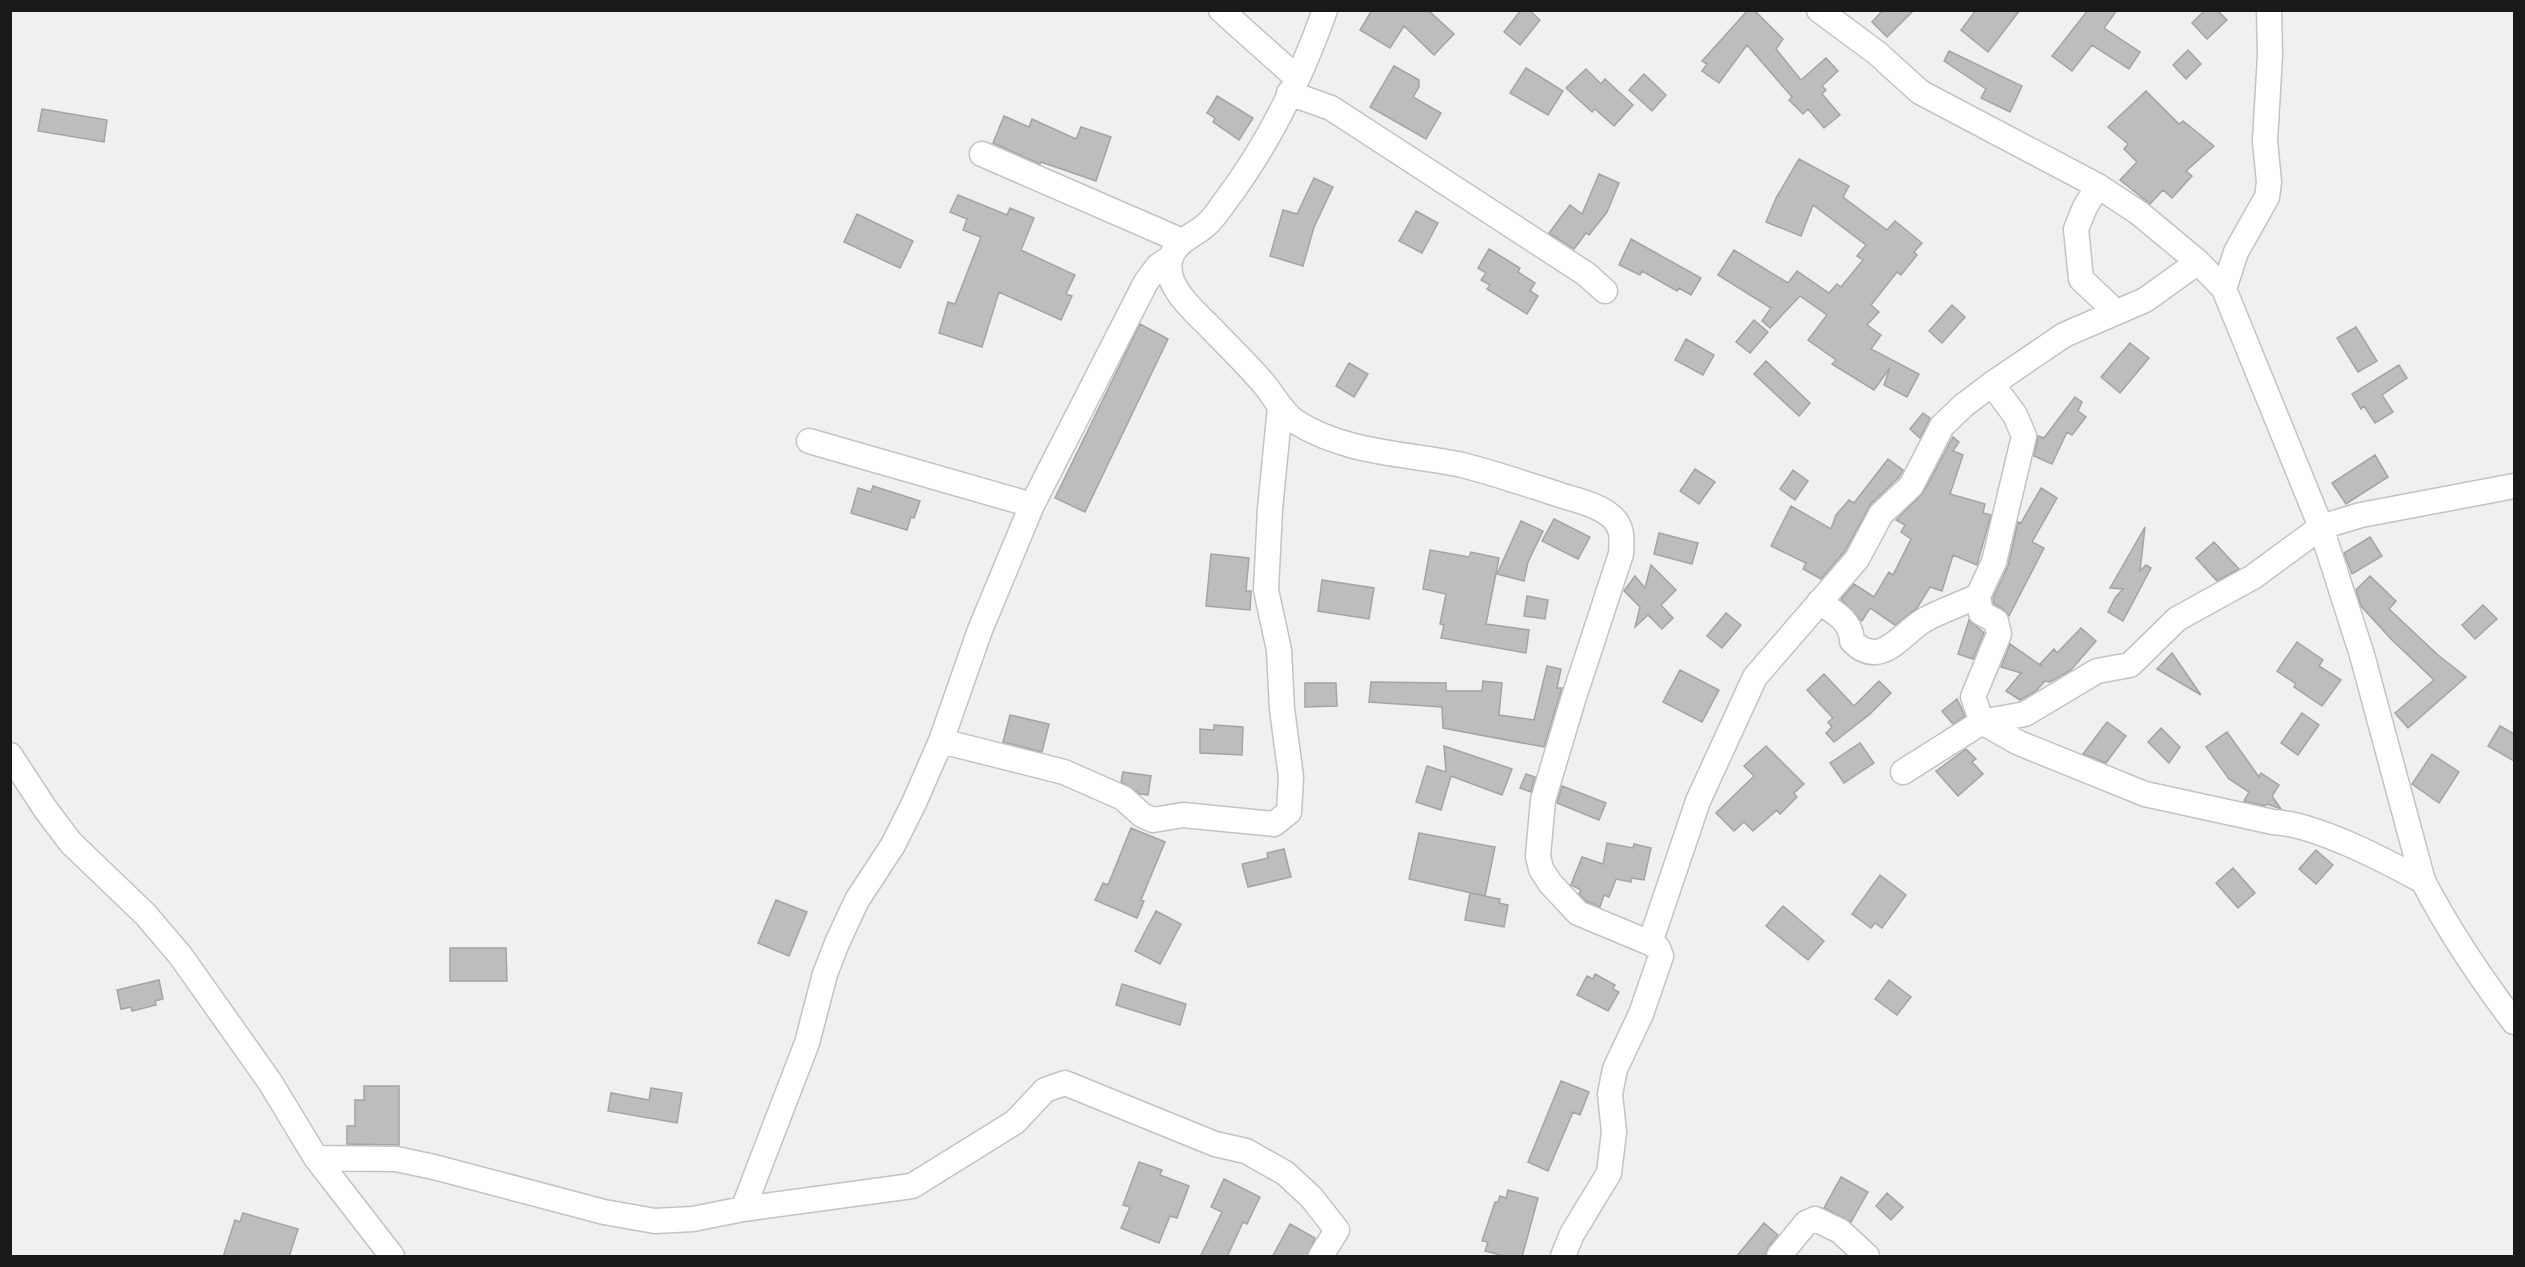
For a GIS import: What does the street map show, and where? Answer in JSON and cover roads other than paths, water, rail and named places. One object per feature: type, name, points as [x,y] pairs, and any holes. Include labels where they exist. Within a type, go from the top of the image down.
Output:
[{"type":"street","points":[[1221,10],[1293,86],[1331,108],[1576,268],[1605,291]]},
{"type":"street","points":[[743,1209],[807,1043],[825,974],[837,943],[857,900],[893,845],[915,803],[980,630],[1032,505],[1146,282],[1158,266],[1208,223],[1226,201],[1265,139],[1293,86],[1306,60],[1325,10]]},
{"type":"street","points":[[1819,10],[1877,53],[1920,92],[2098,186],[2139,213],[2198,261],[2224,289],[2321,527],[2362,655],[2423,881],[2479,976],[2514,1022]]},
{"type":"street","points":[[2224,289],[2236,252],[2267,197],[2269,182],[2265,141],[2270,55],[2269,10]]},
{"type":"street","points":[[982,154],[1177,249]]},
{"type":"street","points":[[2098,186],[2085,207],[2076,230],[2081,279],[2116,312]]},
{"type":"street","points":[[1177,249],[1170,274],[1175,288],[1188,305],[1265,385],[1280,407],[1295,421],[1324,436],[1393,456],[1461,465],[1492,473],[1594,507],[1610,515],[1620,526],[1621,554],[1543,800],[1538,856],[1541,869],[1550,883],[1578,913],[1650,943],[1658,948],[1661,956],[1641,1014],[1615,1069],[1610,1095],[1614,1132],[1609,1173],[1572,1234],[1563,1257]]},
{"type":"street","points":[[1650,943],[1698,801],[1755,677],[1857,559],[1881,514],[1911,486],[1942,426],[1964,405],[1992,384],[2064,335],[2145,300],[2198,261]]},
{"type":"street","points":[[1992,384],[2015,415],[2024,436],[1994,562],[1978,596],[1981,613],[1996,621],[1999,634],[1973,698],[1982,722],[2019,742],[2145,794],[2262,820],[2293,823],[2392,864],[2423,881]]},
{"type":"street","points":[[940,741],[1064,772],[1123,798],[1142,815],[1152,820],[1183,815],[1274,824],[1289,813],[1291,777],[1282,709],[1279,650],[1266,590],[1270,509],[1280,407]]},
{"type":"street","points":[[809,441],[1032,505]]},
{"type":"street","points":[[1903,772],[1982,722],[2025,714],[2097,671],[2130,665],[2177,619],[2253,577],[2321,527],[2361,515],[2514,486]]},
{"type":"street","points":[[1819,602],[1841,617],[1851,628],[1852,641],[1860,650],[1876,653],[1898,643],[1924,620],[1978,596]]},
{"type":"street","points":[[10,755],[71,843],[145,914],[180,955],[270,1082],[316,1158],[392,1257]]},
{"type":"street","points":[[316,1158],[396,1159],[604,1212],[655,1221],[693,1219],[743,1209],[912,1186],[1016,1122],[1045,1090],[1065,1083],[1215,1144],[1246,1151],[1285,1173],[1311,1197],[1337,1230],[1321,1257]]},
{"type":"street","points":[[1779,1257],[1806,1222],[1815,1219],[1840,1231],[1867,1257]]}]
